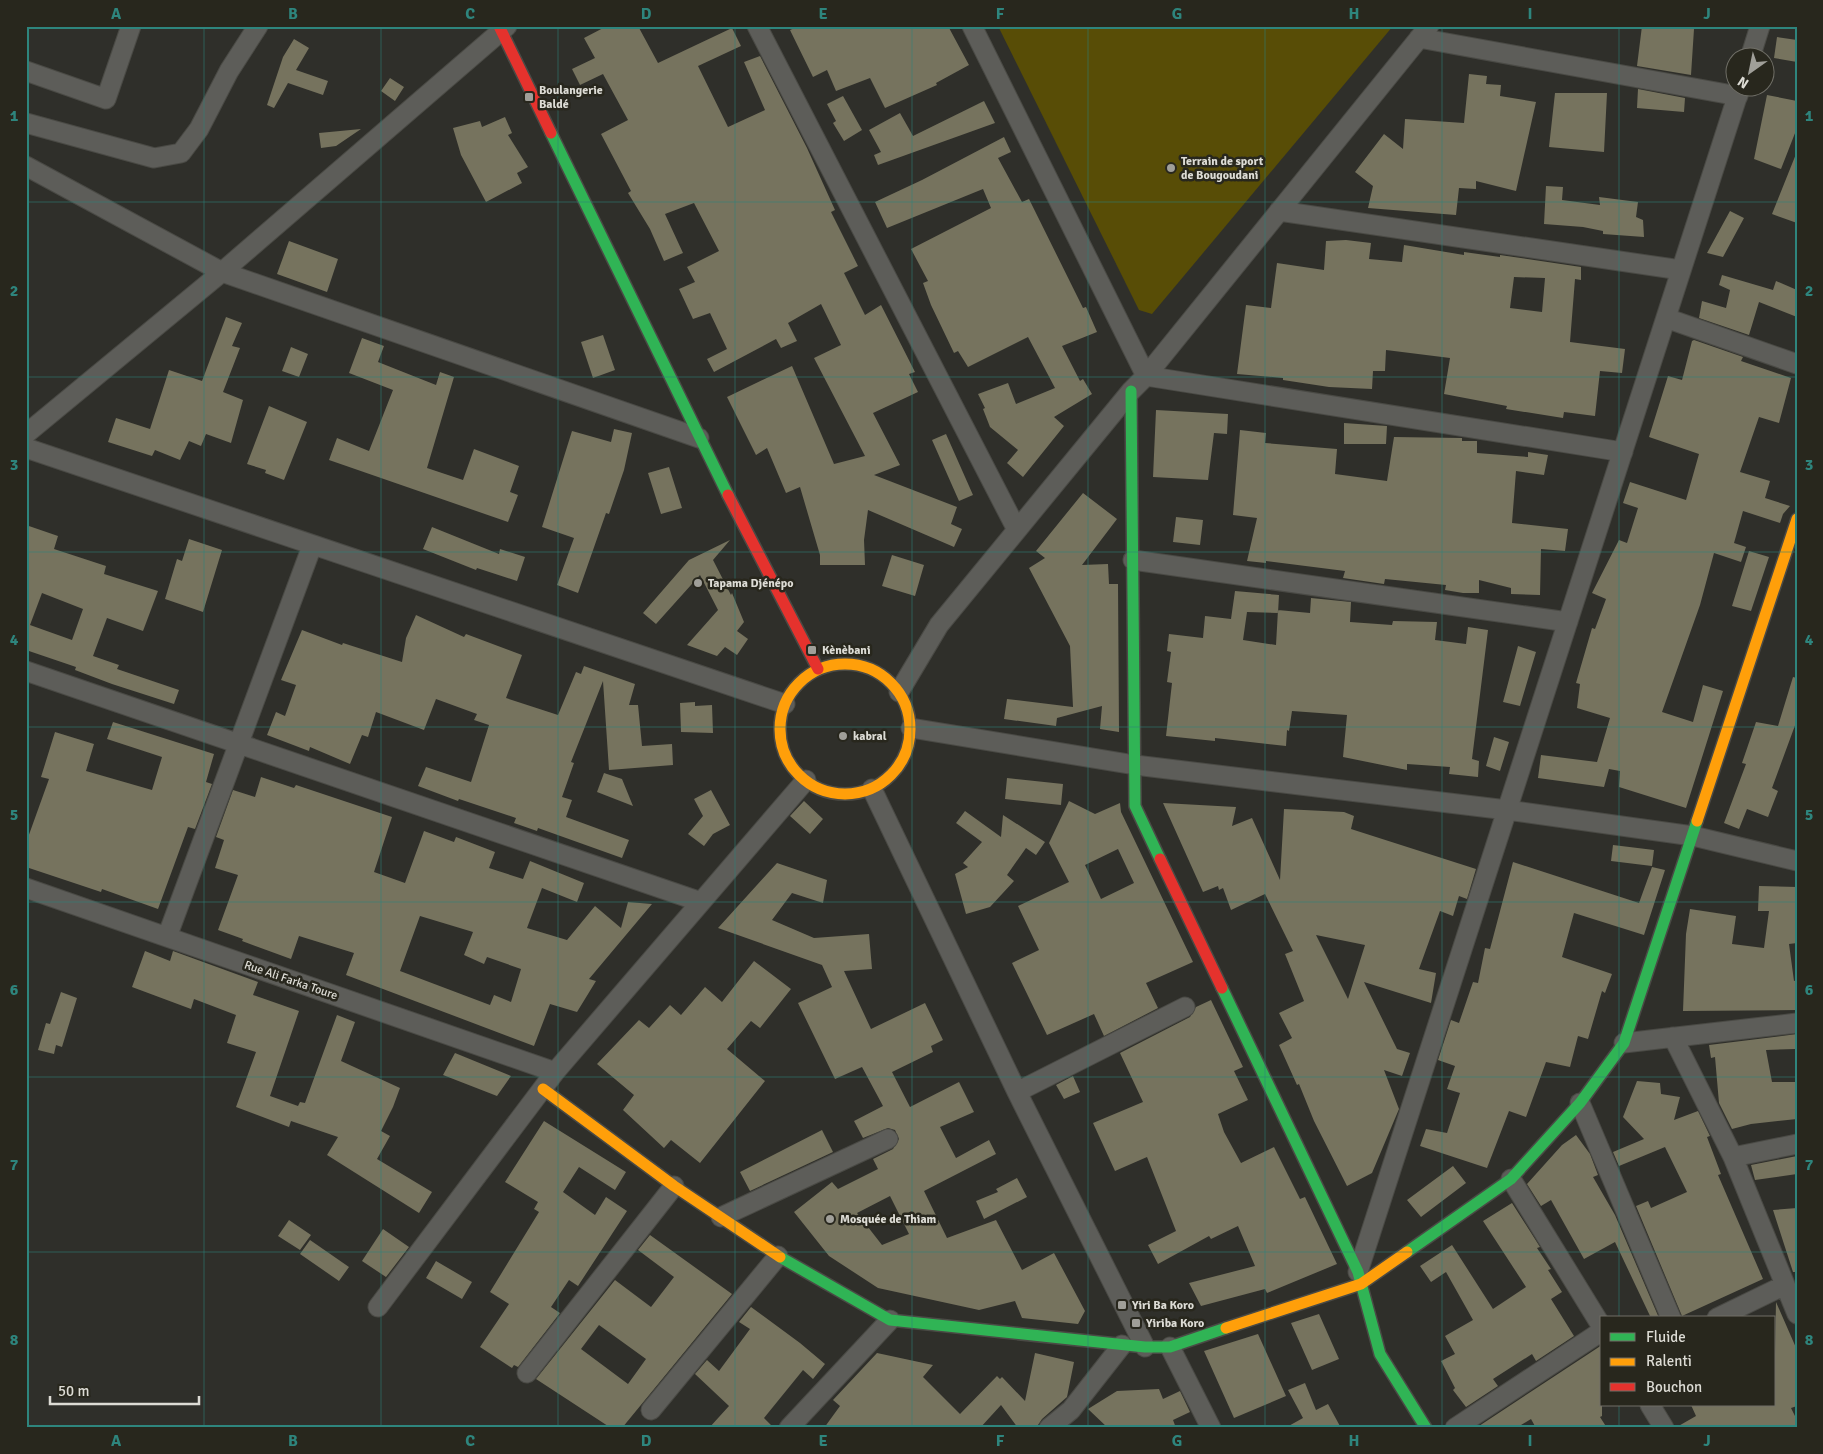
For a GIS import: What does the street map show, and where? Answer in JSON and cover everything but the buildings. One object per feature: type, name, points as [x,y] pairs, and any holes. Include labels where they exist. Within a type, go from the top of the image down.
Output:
[{"type":"street","points":[[26,71],[106,99],[131,26]]},
{"type":"street","points":[[26,123],[154,158],[181,153],[199,129],[229,71],[258,26]]},
{"type":"street","points":[[756,26],[1017,530]]},
{"type":"street","points":[[972,26],[1146,376]]},
{"type":"street","points":[[1753,48],[1760,26]]},
{"type":"street","points":[[26,434],[222,272],[503,28],[699,438],[818,669]]},
{"type":"street","points":[[899,692],[939,625],[1131,391],[1146,376],[1424,32],[1726,90]]},
{"type":"street","points":[[1359,1278],[1507,810],[1737,98]]},
{"type":"street","points":[[26,166],[222,272],[699,438]]},
{"type":"street","points":[[1279,211],[1681,270]]},
{"type":"street","points":[[1666,318],[1797,364]]},
{"type":"street","points":[[1146,376],[1623,452]]},
{"type":"street","points":[[1131,391],[1135,806],[1359,1278],[1380,1354],[1426,1428]]},
{"type":"street","points":[[26,448],[785,704]]},
{"type":"street","points":[[542,1089],[674,1186],[778,1256],[890,1320],[1122,1345],[1170,1347],[1359,1278],[1511,1179],[1580,1102],[1624,1043],[1797,519]]},
{"type":"street","points":[[167,937],[312,546]]},
{"type":"street","points":[[1132,560],[1568,622]]},
{"type":"street","points":[[840,664],[862,666],[883,676],[899,692],[908,709],[911,728],[908,746],[901,764],[888,779],[872,789],[849,794],[826,791],[806,780],[791,765],[782,746],[780,724],[785,704],[793,690],[804,678],[818,669],[840,664]]},
{"type":"street","points":[[26,671],[702,902]]},
{"type":"street","points":[[911,728],[1134,765],[1507,810],[1693,836],[1797,861]]},
{"type":"street","points":[[378,1307],[555,1072],[806,780]]},
{"type":"street","points":[[872,789],[1017,1092],[1145,1347]]},
{"type":"street","name":"Rue Ali Farka Toure","points":[[26,888],[555,1072]]},
{"type":"street","points":[[1017,1092],[1186,1006]]},
{"type":"street","points":[[1624,1043],[1797,1022]]},
{"type":"street","points":[[1673,1037],[1732,1157],[1797,1314]]},
{"type":"street","points":[[1580,1102],[1671,1316]]},
{"type":"street","points":[[721,1218],[888,1139]]},
{"type":"street","points":[[1732,1157],[1797,1144]]},
{"type":"street","points":[[1511,1179],[1600,1324]]},
{"type":"street","points":[[527,1373],[674,1186]]},
{"type":"street","points":[[651,1410],[778,1256]]},
{"type":"street","points":[[1721,1316],[1785,1285]]},
{"type":"street","points":[[789,1428],[890,1320]]},
{"type":"street","points":[[1456,1428],[1600,1332]]},
{"type":"street","points":[[1049,1428],[1071,1410],[1122,1345]]},
{"type":"street","points":[[1170,1347],[1211,1428]]},
{"type":"street","points":[[1651,1406],[1664,1428]]},
{"type":"shaded area","name":"Terrain de sport de Bougoudani","points":[[998,26],[1393,26],[1152,314],[1139,310]]},
{"type":"traffic: fast","points":[[551,133],[728,495]]},
{"type":"traffic: fast","points":[[1131,391],[1135,806],[1160,859]]},
{"type":"traffic: fast","points":[[1407,1252],[1511,1179],[1580,1103],[1624,1043],[1697,821]]},
{"type":"traffic: fast","points":[[1222,988],[1358,1272],[1380,1354],[1426,1428]]},
{"type":"traffic: fast","points":[[780,1257],[890,1320],[1145,1347],[1170,1347],[1226,1328]]},
{"type":"traffic: slow","points":[[1697,821],[1797,519]]},
{"type":"traffic: slow","points":[[845,664],[858,665],[870,669],[891,683],[905,704],[909,716],[910,729],[909,742],[905,754],[891,775],[870,789],[858,793],[845,794],[832,793],[820,789],[799,775],[785,754],[781,742],[780,729],[781,716],[785,704],[799,683],[820,669],[832,665],[845,664]]},
{"type":"traffic: slow","points":[[543,1089],[674,1186],[780,1257]]},
{"type":"traffic: slow","points":[[1226,1328],[1361,1284],[1407,1252]]},
{"type":"traffic: jam","points":[[499,26],[551,133]]},
{"type":"traffic: jam","points":[[728,495],[818,669]]},
{"type":"traffic: jam","points":[[1160,859],[1222,988]]},
{"type":"place","name":"Boulangerie Baldé","points":[[529,97]]},
{"type":"place","name":"Terrain de sport de Bougoudani","points":[[1171,168]]},
{"type":"place","name":"Tapama Djénépo","points":[[698,583]]},
{"type":"place","name":"Kènèbani","points":[[812,650]]},
{"type":"place","name":"kabral","points":[[843,736]]},
{"type":"place","name":"Mosquée de Thiam","points":[[830,1219]]},
{"type":"place","name":"Yiri Ba Koro","points":[[1122,1305]]},
{"type":"place","name":"Yiriba Koro","points":[[1136,1323]]}]
